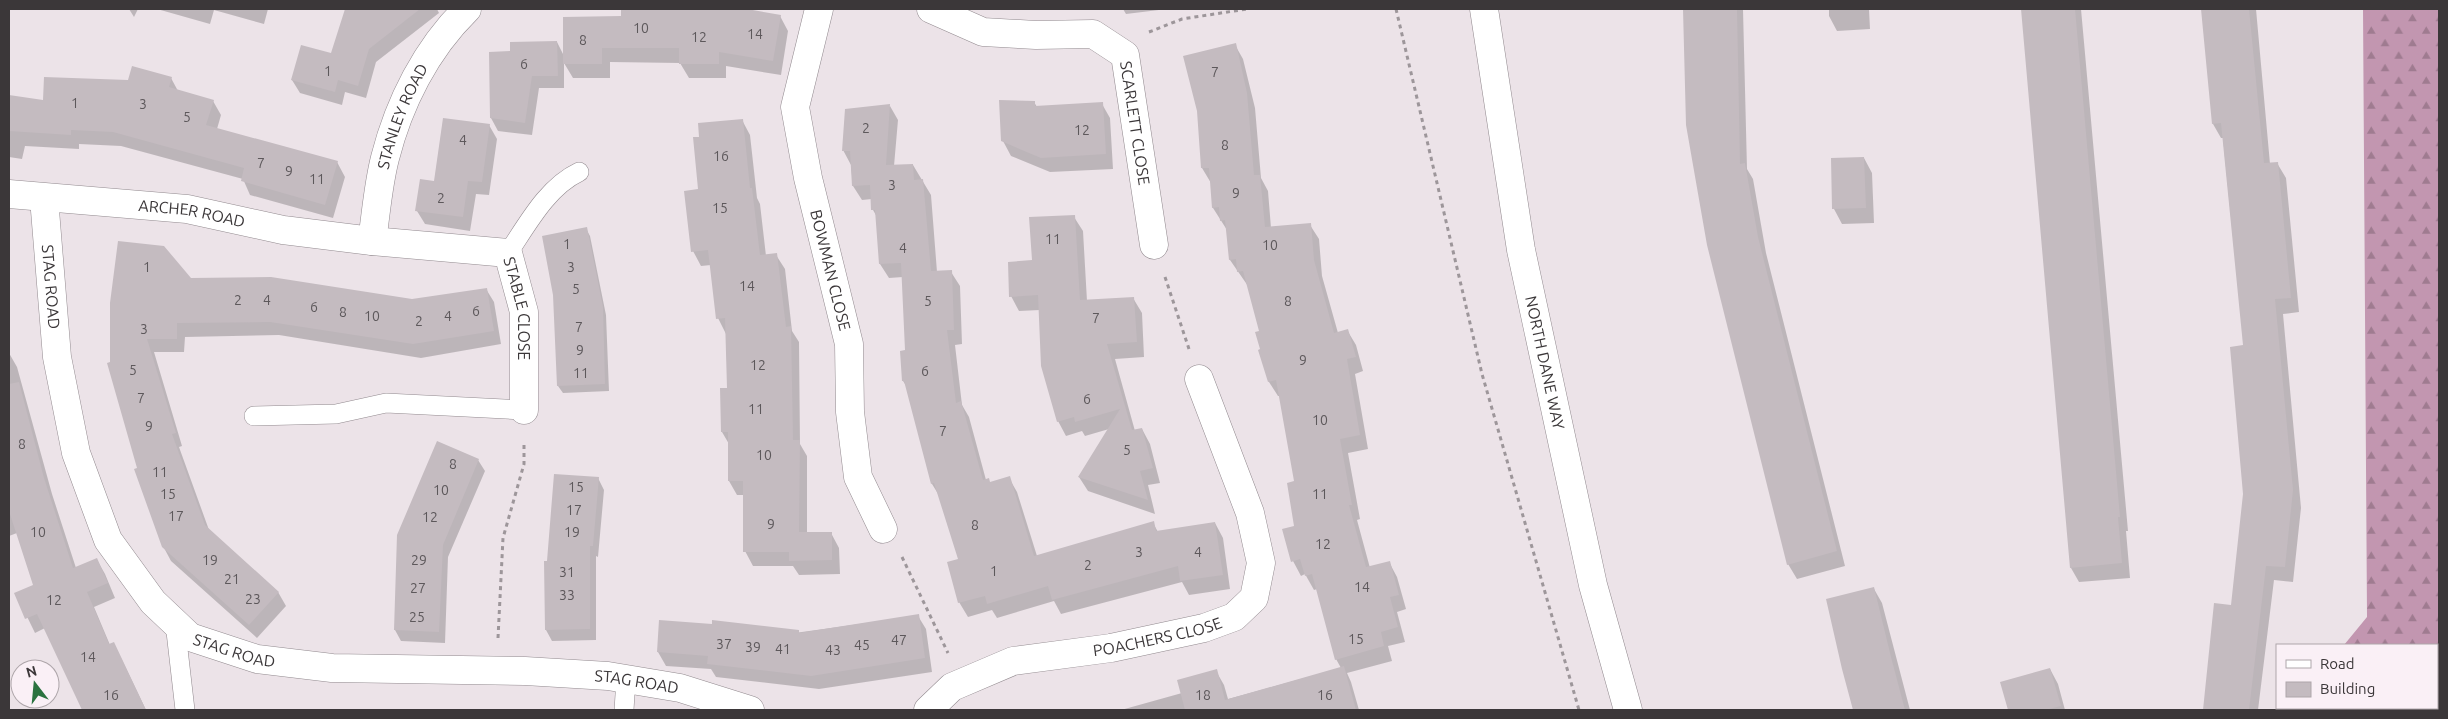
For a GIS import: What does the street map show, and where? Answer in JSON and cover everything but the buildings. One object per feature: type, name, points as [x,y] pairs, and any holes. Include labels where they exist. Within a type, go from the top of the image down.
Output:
[{"type":"street","name":"STANLEY ROAD","points":[[372,241],[385,158],[408,90],[446,29],[467,9]]},
{"type":"street","name":"BOWMAN CLOSE","points":[[819,9],[795,107],[808,178],[849,344],[850,412],[858,477],[883,528]]},
{"type":"street","name":"SCARLETT CLOSE","points":[[931,9],[984,32],[1036,36],[1093,34],[1126,56],[1154,246]]},
{"type":"street","name":"NORTH DANE WAY","points":[[1484,9],[1521,250],[1593,585],[1628,710]]},
{"type":"street","name":"ARCHER ROAD","points":[[9,194],[187,208],[283,230],[372,241]]},
{"type":"street","name":"STAG ROAD","points":[[44,198],[57,357],[76,453],[108,540],[153,602],[190,637],[257,659],[332,668],[498,671],[626,679],[680,688],[747,710]]},
{"type":"street","name":"STABLE CLOSE","points":[[372,241],[508,253],[524,312],[524,410]]},
{"type":"street","name":"POACHERS CLOSE","points":[[928,710],[952,687],[1013,661],[1111,648],[1204,628],[1234,616],[1254,598],[1261,563],[1250,513],[1199,379]]},
{"type":"lane","points":[[508,253],[539,208],[567,178],[579,172]]},
{"type":"lane","points":[[254,416],[336,414],[386,403],[524,410]]},
{"type":"lane","points":[[175,623],[185,710]]},
{"type":"lane","points":[[624,710],[626,679]]},
{"type":"path","points":[[1111,46],[1182,19],[1247,9]]},
{"type":"path","points":[[1396,9],[1482,374],[1579,710]]},
{"type":"path","points":[[1154,246],[1199,379]]},
{"type":"path","points":[[498,671],[498,626],[503,538],[524,464],[524,410]]},
{"type":"path","points":[[883,528],[894,539],[962,683]]},
{"type":"green space","points":[[2363,9],[2439,9],[2439,710],[2326,710],[2438,709],[2438,644],[2345,644],[2367,617]]}]
